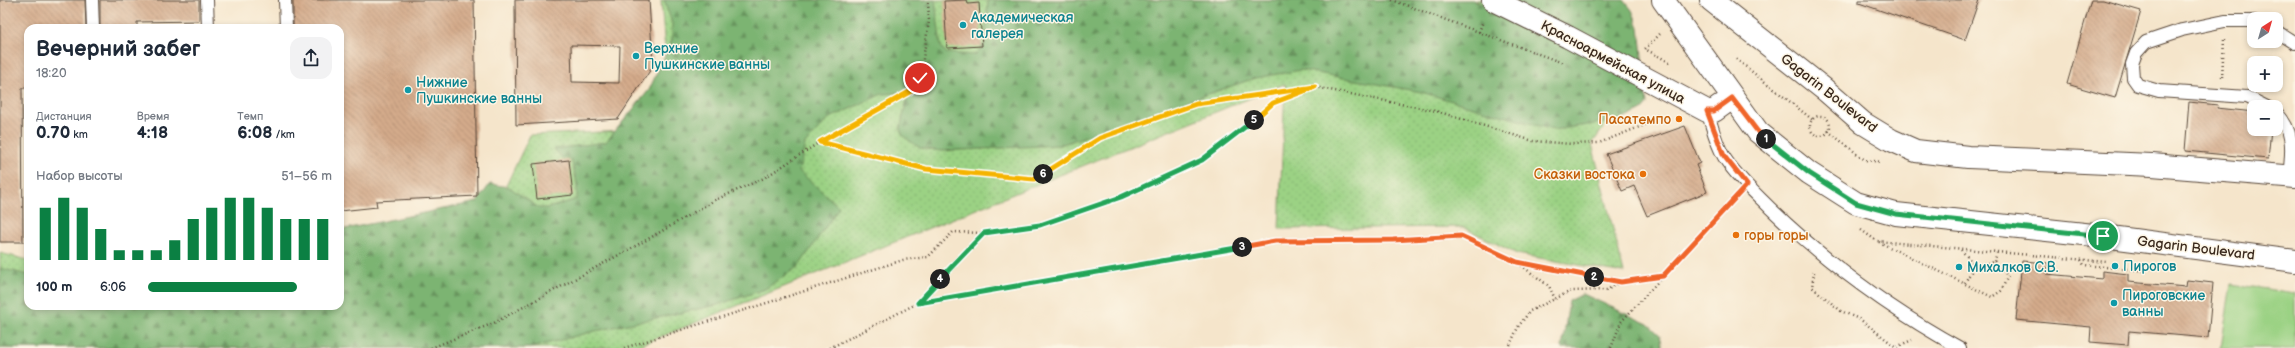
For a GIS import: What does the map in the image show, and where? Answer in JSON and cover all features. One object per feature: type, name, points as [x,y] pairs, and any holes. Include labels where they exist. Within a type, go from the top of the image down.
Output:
[{"type":"street","name":"Красноармейская улица","points":[[1493,0],[1568,37],[1707,111]]},
{"type":"street","name":"Gagarin Boulevard","points":[[1663,0],[1691,37],[1732,98],[1758,132],[1809,173],[1856,203],[1896,214],[2103,236],[2295,261]]},
{"type":"street","name":"Gagarin Boulevard","points":[[1711,0],[1819,85],[1863,123],[1891,140],[1916,151],[1968,157],[2152,165],[2292,177]]},
{"type":"street","points":[[1707,111],[1714,111],[1732,98]]},
{"type":"lane","points":[[92,0],[93,24]]},
{"type":"lane","points":[[208,0],[208,24]]},
{"type":"lane","points":[[285,0],[286,24]]},
{"type":"lane","points":[[2247,21],[2225,21],[2182,30],[2146,42],[2136,53],[2132,64],[2132,78],[2138,86],[2159,91],[2247,97],[2253,100]]},
{"type":"lane","points":[[2283,35],[2295,43]]},
{"type":"lane","points":[[1707,111],[1724,156],[1747,185],[1816,250],[1895,309],[1932,333],[1960,348]]},
{"type":"lane","points":[[2283,118],[2287,122],[2292,140],[2292,177]]},
{"type":"path","points":[[431,348],[501,319],[650,238],[713,201],[764,178],[820,142],[911,91],[920,78],[929,21],[928,0]]},
{"type":"path","points":[[1392,0],[1566,64]]},
{"type":"path","points":[[2220,95],[2225,21]]},
{"type":"path","points":[[1661,33],[1645,49],[1676,66]]},
{"type":"path","points":[[1742,64],[1813,120]]},
{"type":"path","points":[[820,142],[926,169],[1034,179],[1100,138],[1196,104],[1315,87],[1436,110],[1532,141],[1599,144],[1652,122]]},
{"type":"path","points":[[624,348],[903,260],[928,257],[953,232],[984,233],[1040,225],[1121,197],[1202,160],[1273,103],[1315,87]]},
{"type":"path","points":[[1818,116],[1826,118],[1830,127],[1828,131],[1820,136],[1815,134],[1810,127],[1813,120],[1818,116]]},
{"type":"path","points":[[1611,348],[1621,322],[1747,185]]},
{"type":"path","points":[[918,303],[984,233]]},
{"type":"path","points":[[830,348],[918,303],[1275,241],[1393,240],[1461,236],[1517,262],[1549,286],[1556,299]]},
{"type":"path","points":[[1877,241],[1992,298],[2001,291],[2008,276],[1994,262]]},
{"type":"path","points":[[1960,249],[1975,265]]},
{"type":"path","points":[[1816,250],[1812,287],[1841,311],[1861,320],[1896,347],[1932,333]]},
{"type":"path","points":[[1994,262],[1997,253]]},
{"type":"path","points":[[2081,260],[2084,265],[2148,271],[2153,266]]},
{"type":"path","points":[[1517,262],[1621,282],[1663,276]]},
{"type":"path","points":[[1975,265],[1994,262]]},
{"type":"path","points":[[1964,284],[1975,265]]},
{"type":"path","points":[[1510,345],[1518,327],[1530,311],[1571,291],[1607,290],[1621,282]]},
{"type":"green space","points":[[661,0],[1419,0],[1472,19],[1477,0],[1597,0],[1644,71],[1592,144],[1624,273],[1517,254],[1463,227],[1279,229],[1285,84],[633,348],[0,348],[0,253],[24,259],[24,310],[344,310],[344,303],[495,209],[530,135],[625,131],[668,88]]},
{"type":"green space","points":[[664,0],[935,0],[941,47],[946,53],[975,55],[985,44],[988,0],[1472,0],[1492,6],[1496,0],[1624,0],[1632,10],[1639,27],[1647,104],[1642,110],[1621,120],[1553,130],[1421,92],[1301,70],[1255,78],[1060,145],[941,151],[920,148],[903,136],[900,129],[907,99],[901,93],[882,94],[828,119],[805,144],[799,171],[839,207],[799,266],[765,289],[717,305],[595,331],[530,348],[0,348],[0,268],[24,274],[24,310],[344,310],[344,229],[477,202],[490,184],[509,187],[539,208],[548,208],[577,199],[577,183],[571,159],[564,160],[554,149],[606,142],[649,90],[672,40],[672,23]]},
{"type":"green space","points":[[2231,284],[2295,293],[2295,348],[2221,348]]},
{"type":"green space","points":[[1583,294],[1648,324],[1660,335],[1663,348],[1562,348],[1569,301]]},
{"type":"building","points":[[0,0],[85,0],[86,24],[24,24],[24,88],[22,88],[23,242],[0,242]]},
{"type":"building","points":[[100,0],[199,0],[199,21],[100,24]]},
{"type":"building","name":"Нижние Пушкинские ванны","points":[[293,0],[474,0],[477,196],[376,201],[377,207],[344,211],[344,24],[293,24]]},
{"type":"building","name":"Верхние Пушкинские ванны","points":[[515,0],[649,0],[653,66],[618,119],[516,125]],"holes":[[[571,45],[620,46],[619,83],[572,82]]]},
{"type":"building","name":"Академическая галерея","points":[[967,0],[968,4],[979,3],[982,46],[947,48],[944,1]]},
{"type":"building","points":[[1859,0],[1979,0],[1965,40],[1859,3]]},
{"type":"building","points":[[2091,0],[2103,0],[2141,11],[2115,98],[2067,84]]},
{"type":"building","points":[[2189,102],[2218,105],[2217,108],[2247,111],[2247,136],[2270,136],[2268,159],[2185,151]]},
{"type":"building","points":[[1685,126],[1700,163],[1696,165],[1707,192],[1647,216],[1634,186],[1622,191],[1606,154]]},
{"type":"building","points":[[569,160],[573,195],[537,199],[533,164]]},
{"type":"building","name":"Пироговские ванны","points":[[2022,261],[2048,263],[2046,274],[2102,279],[2102,271],[2128,274],[2128,282],[2186,287],[2187,280],[2213,283],[2208,338],[2129,331],[2128,345],[2090,342],[2091,327],[2016,320]]},
{"type":"place","name":"Академическая галерея","points":[[963,25]]},
{"type":"place","name":"Верхние Пушкинские ванны","points":[[636,56]]},
{"type":"place","name":"Нижние Пушкинские ванны","points":[[408,90]]},
{"type":"place","name":"Пасатемпо","points":[[1679,119]]},
{"type":"place","name":"Сказки востока","points":[[1643,174]]},
{"type":"place","name":"горы горы","points":[[1736,235]]},
{"type":"place","name":"Пирогов","points":[[2115,266]]},
{"type":"place","name":"Михалков С.В.","points":[[1959,267]]},
{"type":"place","name":"Пироговские ванны","points":[[2114,303]]},
{"type":"route","points":[[920,78],[911,91],[820,142],[926,169],[1034,179],[1100,138],[1196,104],[1315,87],[1273,103],[1237,134],[1202,160],[1121,197],[1040,225],[984,233],[918,303],[1275,241],[1393,240],[1461,236],[1517,262],[1621,282],[1663,276],[1747,185],[1724,156],[1707,111],[1714,111],[1732,98],[1758,132],[1809,173],[1856,203],[1896,214],[2103,236]]}]
